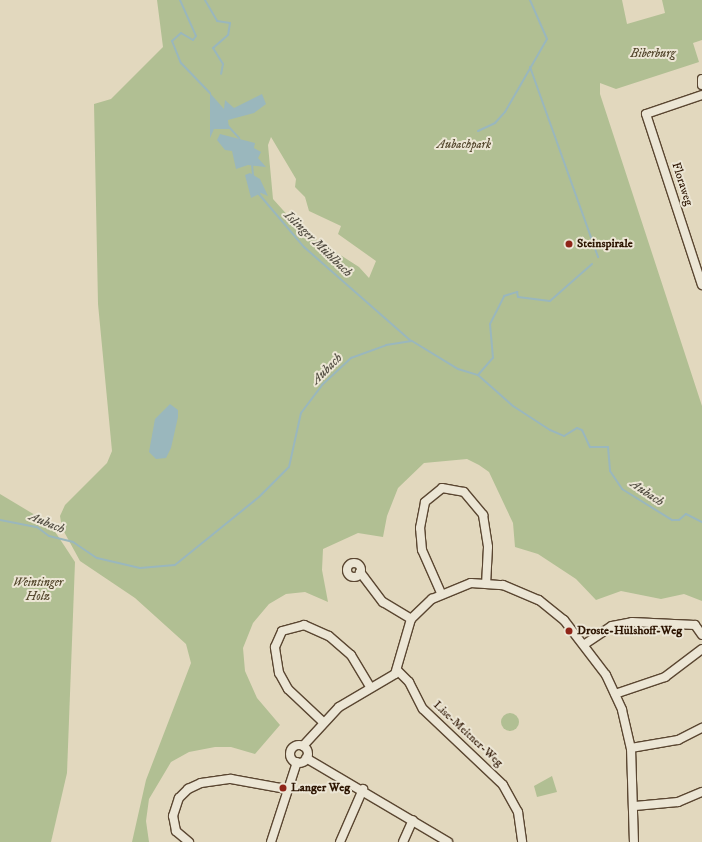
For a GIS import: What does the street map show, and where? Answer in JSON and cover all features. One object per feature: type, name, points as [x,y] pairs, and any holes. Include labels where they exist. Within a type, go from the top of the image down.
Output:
[{"type":"street","name":"Floraweg","points":[[702,95],[646,114],[699,267],[702,285]]},
{"type":"street","points":[[441,593],[422,550],[420,528],[425,502],[442,488],[452,487],[464,492],[483,515],[488,547],[486,582]]},
{"type":"street","points":[[360,572],[383,602],[411,620]]},
{"type":"street","points":[[303,746],[322,722],[370,687],[391,677],[397,670],[411,620],[441,593],[457,586],[486,582],[522,591],[539,600],[564,620],[585,644],[615,694],[631,748],[635,806],[634,842]]},
{"type":"street","points":[[585,644],[612,626],[632,622],[695,626],[702,635]]},
{"type":"street","points":[[322,722],[294,696],[279,673],[275,647],[282,631],[304,625],[329,636],[351,655],[370,687]]},
{"type":"street","points":[[615,694],[665,677],[702,649]]},
{"type":"street","name":"Lise-Meitner-Weg","points":[[397,670],[409,682],[423,709],[503,785],[518,812],[522,842]]},
{"type":"street","points":[[631,748],[678,740],[702,728]]},
{"type":"street","points":[[271,842],[286,789],[296,762],[291,751],[296,746],[303,746]]},
{"type":"street","points":[[303,746],[306,758],[363,789],[448,842]]},
{"type":"street","points":[[296,762],[306,758]]},
{"type":"street","points":[[189,842],[176,831],[173,816],[178,798],[188,789],[201,783],[231,779],[286,789]]},
{"type":"street","points":[[340,842],[363,789]]},
{"type":"street","points":[[635,806],[678,802],[702,792]]},
{"type":"street","points":[[403,842],[412,820]]},
{"type":"green space","points":[[157,0],[622,0],[627,24],[665,13],[662,0],[702,0],[702,40],[693,43],[699,62],[616,89],[600,83],[600,94],[702,406],[702,601],[684,594],[661,599],[621,591],[596,600],[576,579],[538,554],[515,547],[513,523],[489,472],[467,459],[424,463],[398,488],[387,516],[383,537],[358,533],[323,549],[322,570],[328,602],[305,592],[286,594],[269,604],[253,623],[243,648],[245,671],[257,698],[280,725],[255,754],[231,747],[215,747],[189,752],[171,762],[149,799],[146,821],[149,842],[132,842],[146,780],[191,663],[186,644],[135,598],[80,561],[62,528],[60,516],[65,505],[107,463],[112,451],[98,304],[94,104],[111,99],[163,47]],"holes":[[[271,137],[296,179],[295,187],[305,197],[309,211],[341,226],[338,234],[376,261],[369,278],[359,267],[300,229],[273,199],[268,145]]]},
{"type":"green space","name":"Weintinger Holz","points":[[0,494],[50,524],[75,562],[67,773],[51,842],[0,842]]},
{"type":"green space","points":[[510,713],[516,716],[519,722],[516,728],[510,731],[504,728],[501,722],[504,716]]},
{"type":"green space","points":[[552,776],[557,792],[537,797],[534,786]]},
{"type":"water","points":[[210,93],[224,109],[225,100],[234,108],[262,94],[266,104],[254,113],[228,120],[229,129],[214,129],[210,138]]},
{"type":"water","points":[[220,134],[255,143],[254,148],[261,152],[258,158],[266,167],[248,165],[236,169],[232,151],[225,150],[217,140]]},
{"type":"water","points":[[250,173],[260,179],[268,196],[261,193],[251,198],[245,175]]},
{"type":"water","points":[[170,404],[178,410],[178,417],[171,448],[166,458],[156,459],[149,452],[155,419]]},
{"type":"waterway","name":"Islinger Mühlbach","points":[[180,0],[196,36],[193,40],[181,33],[172,41],[181,63],[210,93]]},
{"type":"waterway","points":[[205,0],[217,21],[230,23],[228,35],[213,48],[223,64],[221,74]]},
{"type":"waterway","points":[[478,131],[495,123],[505,112],[547,39],[530,0]]},
{"type":"waterway","points":[[530,67],[598,257]]},
{"type":"waterway","name":"Islinger Mühlbach","points":[[227,125],[239,138]]},
{"type":"waterway","name":"Islinger Mühlbach","points":[[252,164],[253,176]]},
{"type":"waterway","name":"Islinger Mühlbach","points":[[258,193],[304,247],[411,341]]},
{"type":"waterway","points":[[478,375],[493,358],[490,324],[504,296],[517,292],[518,297],[550,301],[592,264]]},
{"type":"waterway","name":"Aubach","points":[[0,520],[37,527],[49,536],[73,542],[97,558],[140,568],[175,565],[259,497],[289,467],[301,413],[322,385],[351,358],[386,345],[412,341],[458,369],[478,375],[513,406],[550,430],[564,436],[577,428],[582,430],[590,447],[608,447],[610,471],[622,489],[672,520],[679,520],[686,514],[702,522]]},
{"type":"place","name":"Steinspirale","points":[[569,244]]},
{"type":"place","name":"Droste-Hülshoff-Weg","points":[[569,631]]},
{"type":"place","name":"Langer Weg","points":[[283,788]]},
{"type":"park label","name":"Biberburg","points":[[653,54]]},
{"type":"park label","name":"Aubachpark","points":[[464,145]]}]
